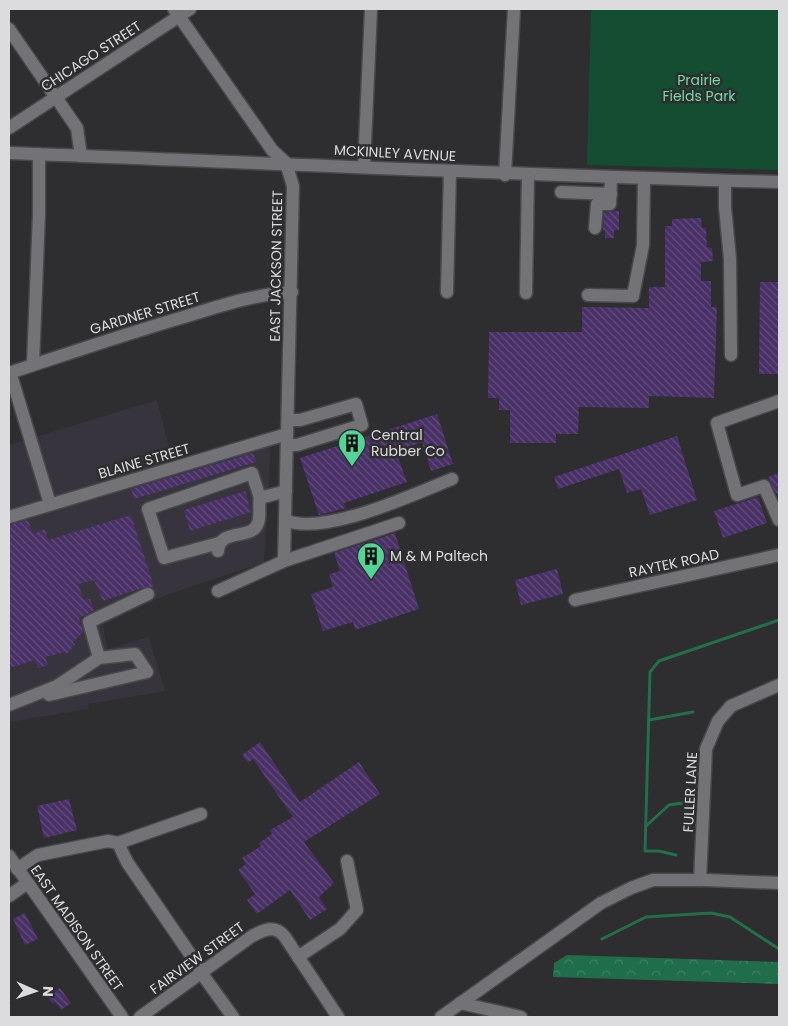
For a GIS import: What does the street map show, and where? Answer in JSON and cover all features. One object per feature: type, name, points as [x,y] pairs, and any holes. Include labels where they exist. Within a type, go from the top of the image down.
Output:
[{"type":"street","name":"CHICAGO STREET","points":[[9,128],[177,13],[190,9]]},
{"type":"street","points":[[364,166],[371,9]]},
{"type":"street","points":[[505,174],[514,9]]},
{"type":"street","name":"EAST JACKSON STREET","points":[[177,13],[272,150],[286,163],[293,186],[292,292],[284,561]]},
{"type":"street","points":[[9,29],[77,128],[81,156]]},
{"type":"street","name":"MCKINLEY AVENUE","points":[[9,153],[364,166],[528,175],[779,182]]},
{"type":"street","points":[[33,364],[39,214],[39,154]]},
{"type":"street","points":[[447,292],[450,171]]},
{"type":"street","points":[[526,294],[528,175]]},
{"type":"street","points":[[596,228],[597,204],[610,204],[612,177]]},
{"type":"street","points":[[588,295],[633,296],[643,245],[644,178]]},
{"type":"street","points":[[725,181],[725,208],[730,259],[731,355]]},
{"type":"street","points":[[561,192],[610,194]]},
{"type":"street","name":"GARDNER STREET","points":[[9,372],[242,300],[271,293],[292,292]]},
{"type":"street","points":[[9,372],[50,504]]},
{"type":"street","points":[[779,401],[717,423],[737,495],[764,486],[779,520]]},
{"type":"street","name":"BLAINE STREET","points":[[9,517],[50,504],[287,440],[298,444],[362,426],[356,404],[300,420],[288,420]]},
{"type":"street","points":[[252,473],[260,498],[259,522],[254,528],[223,538],[218,548],[164,558],[148,509],[252,473]]},
{"type":"street","points":[[285,520],[294,524],[313,525],[337,520],[400,500],[452,479]]},
{"type":"street","points":[[260,498],[286,491]]},
{"type":"street","points":[[218,590],[284,561],[398,523]]},
{"type":"street","name":"RAYTEK ROAD","points":[[575,600],[779,555]]},
{"type":"street","points":[[99,658],[90,622],[148,594]]},
{"type":"street","points":[[9,705],[147,672],[136,654],[99,658],[57,686],[24,701]]},
{"type":"street","name":"FULLER LANE","points":[[703,880],[706,749],[718,721],[731,706],[779,685]]},
{"type":"street","points":[[17,869],[38,855],[108,841],[118,843],[201,814]]},
{"type":"street","points":[[118,843],[127,862],[233,1017]]},
{"type":"street","name":"EAST MADISON STREET","points":[[9,857],[26,884],[122,1017]]},
{"type":"street","points":[[338,1017],[298,957],[340,929],[357,910],[347,861]]},
{"type":"street","points":[[441,1017],[519,960],[601,904],[631,888],[653,880],[779,883]]},
{"type":"street","points":[[9,896],[26,884]]},
{"type":"street","name":"FAIRVIEW STREET","points":[[140,1017],[203,974],[252,936],[267,929],[273,928],[282,933],[298,957]]},
{"type":"street","points":[[460,1003],[521,1017]]},
{"type":"shaded area","points":[[157,400],[175,472],[271,443],[264,562],[161,597],[103,625],[107,649],[149,637],[165,691],[88,704],[89,709],[9,722],[9,445]]},
{"type":"green space","name":"Prairie Fields Park","points":[[591,9],[779,9],[779,170],[587,165]]},
{"type":"green space","points":[[567,955],[779,962],[779,984],[553,977],[554,963]]},
{"type":"building","points":[[619,211],[619,230],[614,230],[614,238],[605,238],[605,230],[603,230],[604,212]]},
{"type":"building","points":[[701,218],[702,228],[706,228],[707,247],[712,248],[713,261],[701,262],[701,281],[711,281],[711,307],[717,307],[714,398],[649,396],[649,408],[579,407],[578,434],[556,434],[556,443],[510,443],[510,410],[499,410],[499,398],[488,398],[489,332],[582,332],[582,307],[649,308],[649,287],[665,287],[665,226],[672,226],[672,219]]},
{"type":"building","points":[[760,282],[779,282],[779,374],[759,374]]},
{"type":"building","name":"Central Rubber Co","points":[[437,414],[453,464],[431,471],[422,442],[401,450],[403,455],[398,457],[407,482],[344,503],[346,508],[319,515],[300,458]]},
{"type":"building","points":[[677,436],[697,500],[650,515],[641,489],[627,493],[619,469],[558,489],[554,477]]},
{"type":"building","points":[[253,453],[256,462],[134,499],[131,489]]},
{"type":"building","points":[[779,473],[779,493],[776,494],[768,477]]},
{"type":"building","points":[[245,491],[251,512],[190,531],[184,510]]},
{"type":"building","points":[[758,497],[767,523],[723,538],[714,511]]},
{"type":"building","points":[[131,515],[154,587],[145,587],[103,601],[94,580],[78,584],[84,600],[90,599],[94,610],[79,618],[83,632],[73,642],[75,645],[66,654],[65,652],[45,657],[48,665],[38,668],[35,660],[9,668],[9,525],[28,520],[33,534],[45,529],[48,540]]},
{"type":"building","name":"M & M Paltech","points":[[395,533],[419,609],[355,630],[353,622],[323,631],[311,594],[333,587],[329,574],[340,571],[334,553]]},
{"type":"building","points":[[557,569],[563,594],[521,605],[515,580]]},
{"type":"building","points":[[260,742],[300,802],[359,762],[380,794],[304,842],[334,883],[319,897],[327,909],[310,920],[290,890],[257,914],[247,900],[255,894],[238,870],[246,864],[242,858],[261,846],[259,843],[272,834],[270,830],[293,817],[253,759],[248,763],[242,755]]},
{"type":"building","points":[[69,799],[77,830],[44,838],[37,806]]},
{"type":"building","points":[[25,913],[38,939],[25,945],[13,919]]},
{"type":"building","points":[[60,988],[71,1003],[61,1010],[55,1002],[53,1004],[47,997]]},
{"type":"waterway","points":[[676,855],[659,851],[645,851],[650,672],[659,661],[779,620]]},
{"type":"waterway","points":[[649,720],[693,712]]},
{"type":"waterway","points":[[646,826],[669,805],[682,803]]},
{"type":"waterway","points":[[602,939],[646,917],[711,913],[730,917],[779,949]]},
{"type":"place","name":"Central Rubber Co","points":[[352,467]]},
{"type":"place","name":"M & M Paltech","points":[[371,580]]}]
